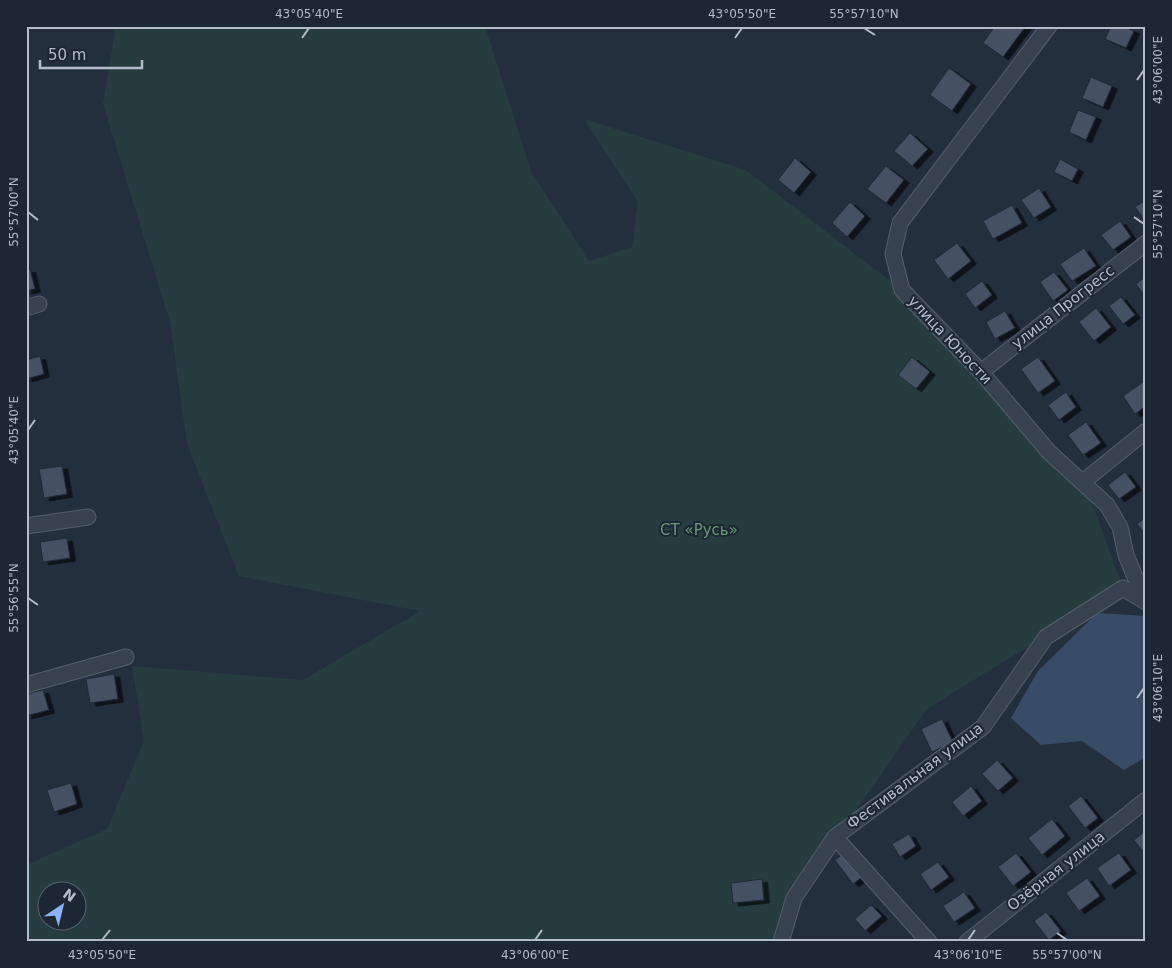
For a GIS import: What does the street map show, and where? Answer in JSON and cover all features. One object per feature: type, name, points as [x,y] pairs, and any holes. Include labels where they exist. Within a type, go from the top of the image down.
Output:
[{"type":"street","name":"улица Юности","points":[[1049,26],[900,223],[893,254],[902,290],[981,372],[1049,452],[1084,481],[1108,505],[1120,527],[1126,555],[1135,577],[1146,593]]},
{"type":"street","name":"улица Прогресс","points":[[981,372],[1146,243]]},
{"type":"street","points":[[1084,481],[1146,432]]},
{"type":"street","points":[[26,526],[88,517]]},
{"type":"street","name":"Фестивальная улица","points":[[781,942],[794,898],[836,836],[983,727],[1046,637],[1123,588],[1146,602]]},
{"type":"street","points":[[26,684],[126,657]]},
{"type":"street","name":"Озёрная улица","points":[[967,942],[1146,800]]},
{"type":"street","points":[[836,836],[929,942]]},
{"type":"green space","name":"СТ «Русь»","points":[[116,26],[485,26],[531,171],[589,261],[632,247],[638,202],[584,119],[746,170],[902,290],[1084,481],[1123,588],[927,709],[794,898],[781,942],[26,942],[26,865],[107,829],[144,741],[132,666],[303,680],[420,611],[239,576],[187,444],[170,322],[103,104]]},
{"type":"water","points":[[1097,613],[1146,616],[1146,757],[1124,770],[1082,741],[1041,745],[1011,718],[1038,671]]},
{"type":"building","points":[[995,26],[1026,26],[1003,57],[983,43]]},
{"type":"building","points":[[1111,26],[1123,26],[1134,31],[1126,48],[1105,39]]},
{"type":"building","points":[[949,68],[971,84],[952,111],[930,95]]},
{"type":"building","points":[[1091,77],[1112,86],[1103,107],[1082,98]]},
{"type":"building","points":[[1078,110],[1096,117],[1086,140],[1069,132]]},
{"type":"building","points":[[910,133],[928,149],[912,166],[894,151]]},
{"type":"building","points":[[795,158],[811,172],[794,193],[778,180]]},
{"type":"building","points":[[1060,159],[1078,169],[1072,181],[1054,172]]},
{"type":"building","points":[[886,166],[904,180],[886,203],[867,189]]},
{"type":"building","points":[[1039,188],[1051,207],[1034,218],[1021,200]]},
{"type":"building","points":[[1146,200],[1146,222],[1135,207]]},
{"type":"building","points":[[850,202],[865,216],[847,237],[832,223]]},
{"type":"building","points":[[1012,205],[1022,223],[993,239],[983,221]]},
{"type":"building","points":[[1120,221],[1131,237],[1113,250],[1101,235]]},
{"type":"building","points":[[957,243],[971,261],[948,279],[934,260]]},
{"type":"building","points":[[1084,248],[1096,266],[1072,281],[1060,264]]},
{"type":"building","points":[[30,269],[35,289],[26,291],[26,270]]},
{"type":"building","points":[[1054,272],[1068,290],[1053,301],[1040,282]]},
{"type":"building","points":[[1146,276],[1146,297],[1136,284]]},
{"type":"building","points":[[982,281],[992,295],[975,308],[965,294]]},
{"type":"building","points":[[1121,297],[1135,315],[1123,324],[1109,306]]},
{"type":"building","points":[[1096,308],[1111,327],[1094,341],[1079,322]]},
{"type":"building","points":[[1005,311],[1015,328],[995,339],[986,322]]},
{"type":"building","points":[[40,356],[44,374],[26,379],[26,360]]},
{"type":"building","points":[[912,357],[930,372],[916,389],[898,375]]},
{"type":"building","points":[[1038,357],[1055,381],[1038,393],[1021,369]]},
{"type":"building","points":[[1146,380],[1146,406],[1135,414],[1123,396]]},
{"type":"building","points":[[1066,392],[1076,407],[1059,420],[1048,405]]},
{"type":"building","points":[[1086,422],[1101,443],[1083,455],[1068,435]]},
{"type":"building","points":[[62,466],[67,494],[44,498],[39,469]]},
{"type":"building","points":[[1125,472],[1136,487],[1119,499],[1108,485]]},
{"type":"building","points":[[1146,517],[1146,535],[1137,524]]},
{"type":"building","points":[[67,538],[70,558],[43,562],[40,542]]},
{"type":"building","points":[[114,674],[118,699],[90,703],[86,679]]},
{"type":"building","points":[[43,690],[49,710],[26,716],[26,694]]},
{"type":"building","points":[[942,719],[953,742],[932,752],[921,729]]},
{"type":"building","points":[[997,760],[1013,778],[998,791],[982,774]]},
{"type":"building","points":[[71,783],[77,804],[54,812],[47,790]]},
{"type":"building","points":[[971,786],[982,801],[963,816],[952,802]]},
{"type":"building","points":[[1081,796],[1098,818],[1085,828],[1068,806]]},
{"type":"building","points":[[1052,819],[1065,836],[1042,855],[1028,838]]},
{"type":"building","points":[[1146,832],[1146,855],[1134,840]]},
{"type":"building","points":[[909,834],[916,846],[900,857],[892,844]]},
{"type":"building","points":[[844,853],[862,877],[853,884],[835,860]]},
{"type":"building","points":[[1016,853],[1031,872],[1013,886],[998,867]]},
{"type":"building","points":[[1119,853],[1131,870],[1109,886],[1097,868]]},
{"type":"building","points":[[938,862],[949,877],[931,890],[920,874]]},
{"type":"building","points":[[1087,878],[1100,896],[1079,911],[1066,893]]},
{"type":"building","points":[[762,879],[764,900],[733,903],[731,883]]},
{"type":"building","points":[[964,892],[975,908],[954,922],[943,906]]},
{"type":"building","points":[[871,905],[882,916],[865,931],[855,919]]},
{"type":"building","points":[[1046,912],[1061,931],[1049,940],[1034,921]]}]
